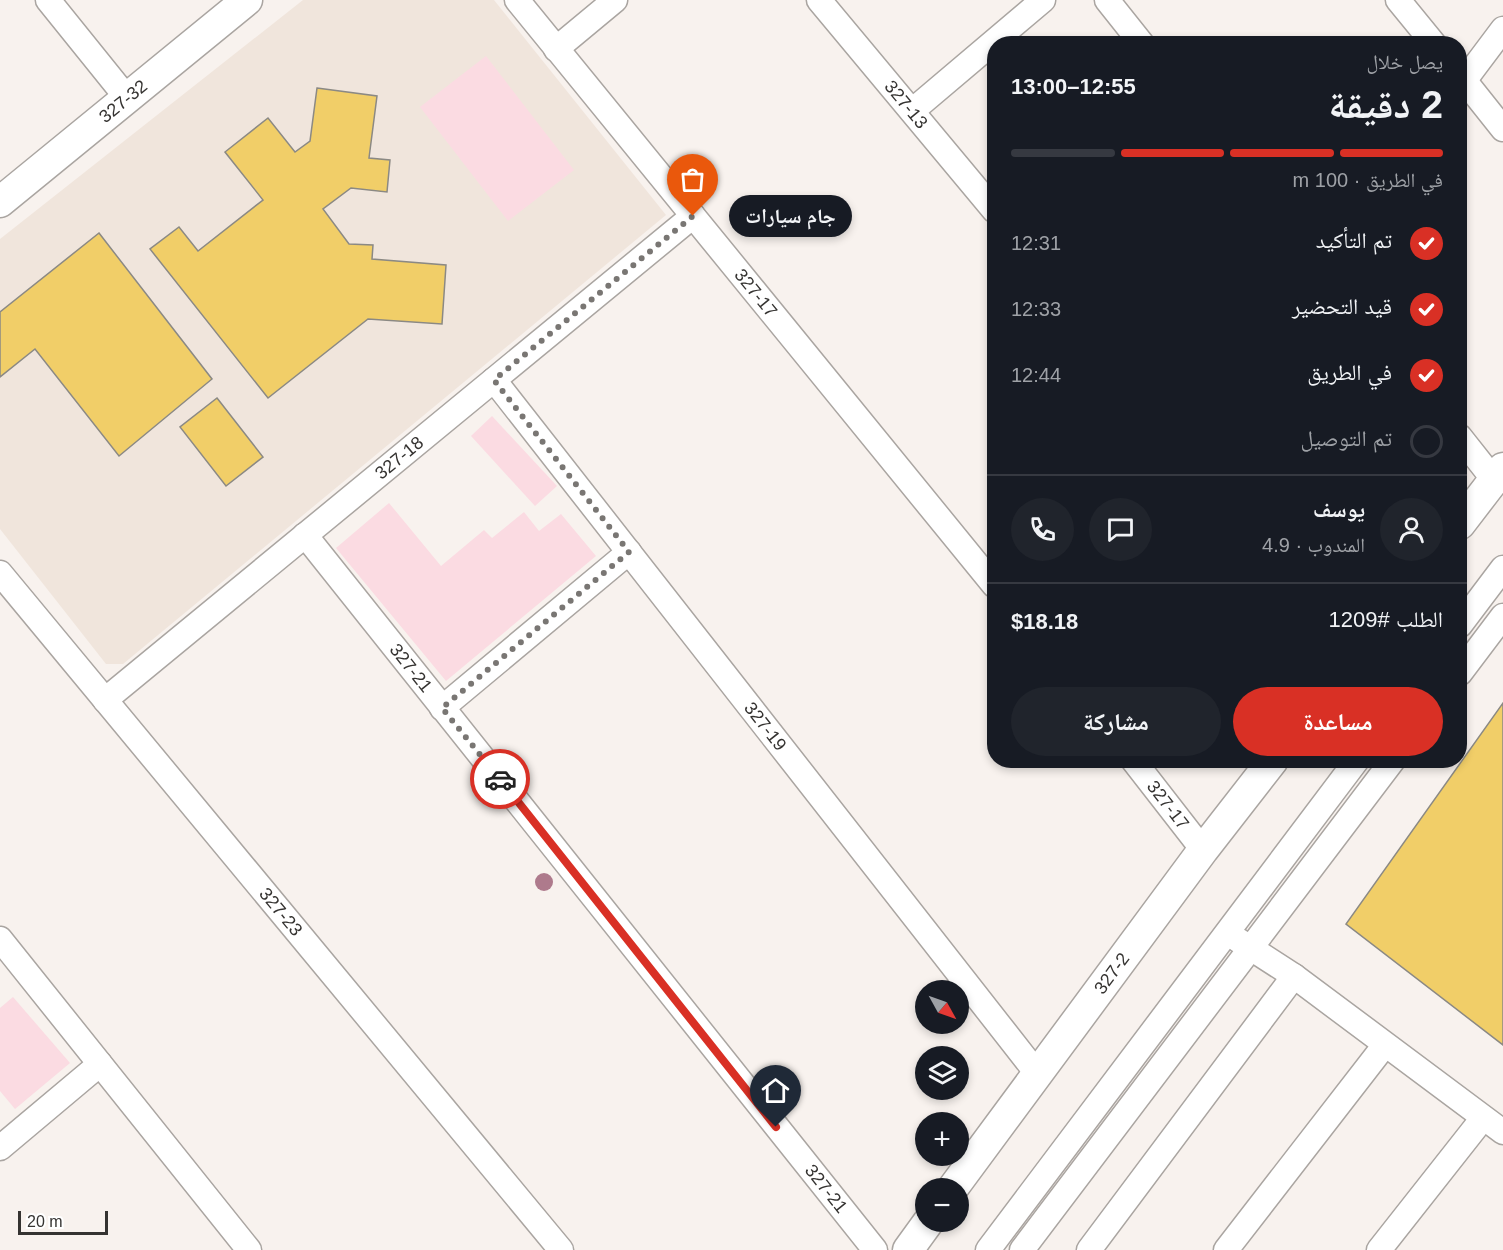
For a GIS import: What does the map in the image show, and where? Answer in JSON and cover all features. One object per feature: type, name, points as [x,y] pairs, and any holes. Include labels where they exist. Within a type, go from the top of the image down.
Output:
[{"type":"street","points":[[48,0],[127,98]]},
{"type":"street","name":"327-32","points":[[0,202],[247,0]]},
{"type":"street","name":"327-17","points":[[517,0],[987,576]]},
{"type":"street","points":[[556,49],[615,0]]},
{"type":"street","name":"327-13","points":[[819,0],[987,202]]},
{"type":"street","points":[[1001,36],[1043,0]]},
{"type":"street","points":[[1107,0],[1136,36]]},
{"type":"street","points":[[1398,0],[1427,36]]},
{"type":"street","points":[[1467,72],[1503,29]]},
{"type":"street","points":[[912,111],[987,47]]},
{"type":"street","points":[[1467,84],[1503,129]]},
{"type":"street","name":"327-18","points":[[105,700],[693,216]]},
{"type":"street","name":"327-19","points":[[494,380],[1036,1072]]},
{"type":"street","points":[[1467,444],[1499,474],[1467,515]]},
{"type":"street","name":"327-21","points":[[305,535],[874,1250]]},
{"type":"street","points":[[442,708],[629,552]]},
{"type":"street","points":[[1467,616],[1503,568]]},
{"type":"street","name":"327-23","points":[[0,573],[561,1250]]},
{"type":"street","points":[[1467,664],[1503,616]]},
{"type":"street","name":"327-17","points":[[1139,768],[1203,850]]},
{"type":"street","name":"327-2","points":[[960,1178],[1036,1072],[1267,768]]},
{"type":"street","points":[[988,1250],[1351,768]]},
{"type":"street","points":[[1022,1250],[1386,768]]},
{"type":"street","points":[[1228,932],[1249,949],[1294,976],[1384,1046],[1503,1132]]},
{"type":"street","points":[[0,939],[249,1250]]},
{"type":"street","points":[[1089,1250],[1294,976]]},
{"type":"street","points":[[1226,1250],[1384,1046]]},
{"type":"street","points":[[0,1148],[100,1064]]},
{"type":"street","points":[[1379,1250],[1483,1118]]},
{"type":"street","points":[[908,1250],[921,1232]]},
{"type":"shaded area","points":[[303,0],[494,0],[666,215],[123,664],[106,664],[0,529],[0,239]]},
{"type":"shaded area","points":[[486,56],[574,170],[508,221],[420,107]]},
{"type":"shaded area","points":[[492,416],[557,486],[535,506],[471,436]]},
{"type":"shaded area","points":[[389,503],[441,566],[484,530],[492,538],[524,512],[539,531],[561,514],[596,556],[446,681],[336,548]]},
{"type":"shaded area","points":[[13,997],[70,1063],[15,1109],[0,1091],[0,1008]]},
{"type":"building","points":[[317,88],[377,96],[369,158],[390,160],[387,192],[351,188],[323,209],[349,244],[373,245],[372,259],[446,265],[442,324],[368,319],[268,398],[150,249],[179,227],[198,251],[263,200],[225,152],[268,118],[295,152],[310,141]]},
{"type":"building","points":[[99,233],[212,379],[119,456],[35,349],[0,377],[0,312]]},
{"type":"building","points":[[217,398],[263,457],[226,486],[180,427]]},
{"type":"building","points":[[1503,703],[1503,1045],[1346,924],[1457,768],[1467,768],[1467,754]]},
{"type":"way so far","points":[[500,779],[442,708],[629,552],[494,380],[693,216]]},
{"type":"place","name":"جام سيارات","points":[[693,216]]},
{"type":"route","points":[[500,779],[776,1127]]}]
